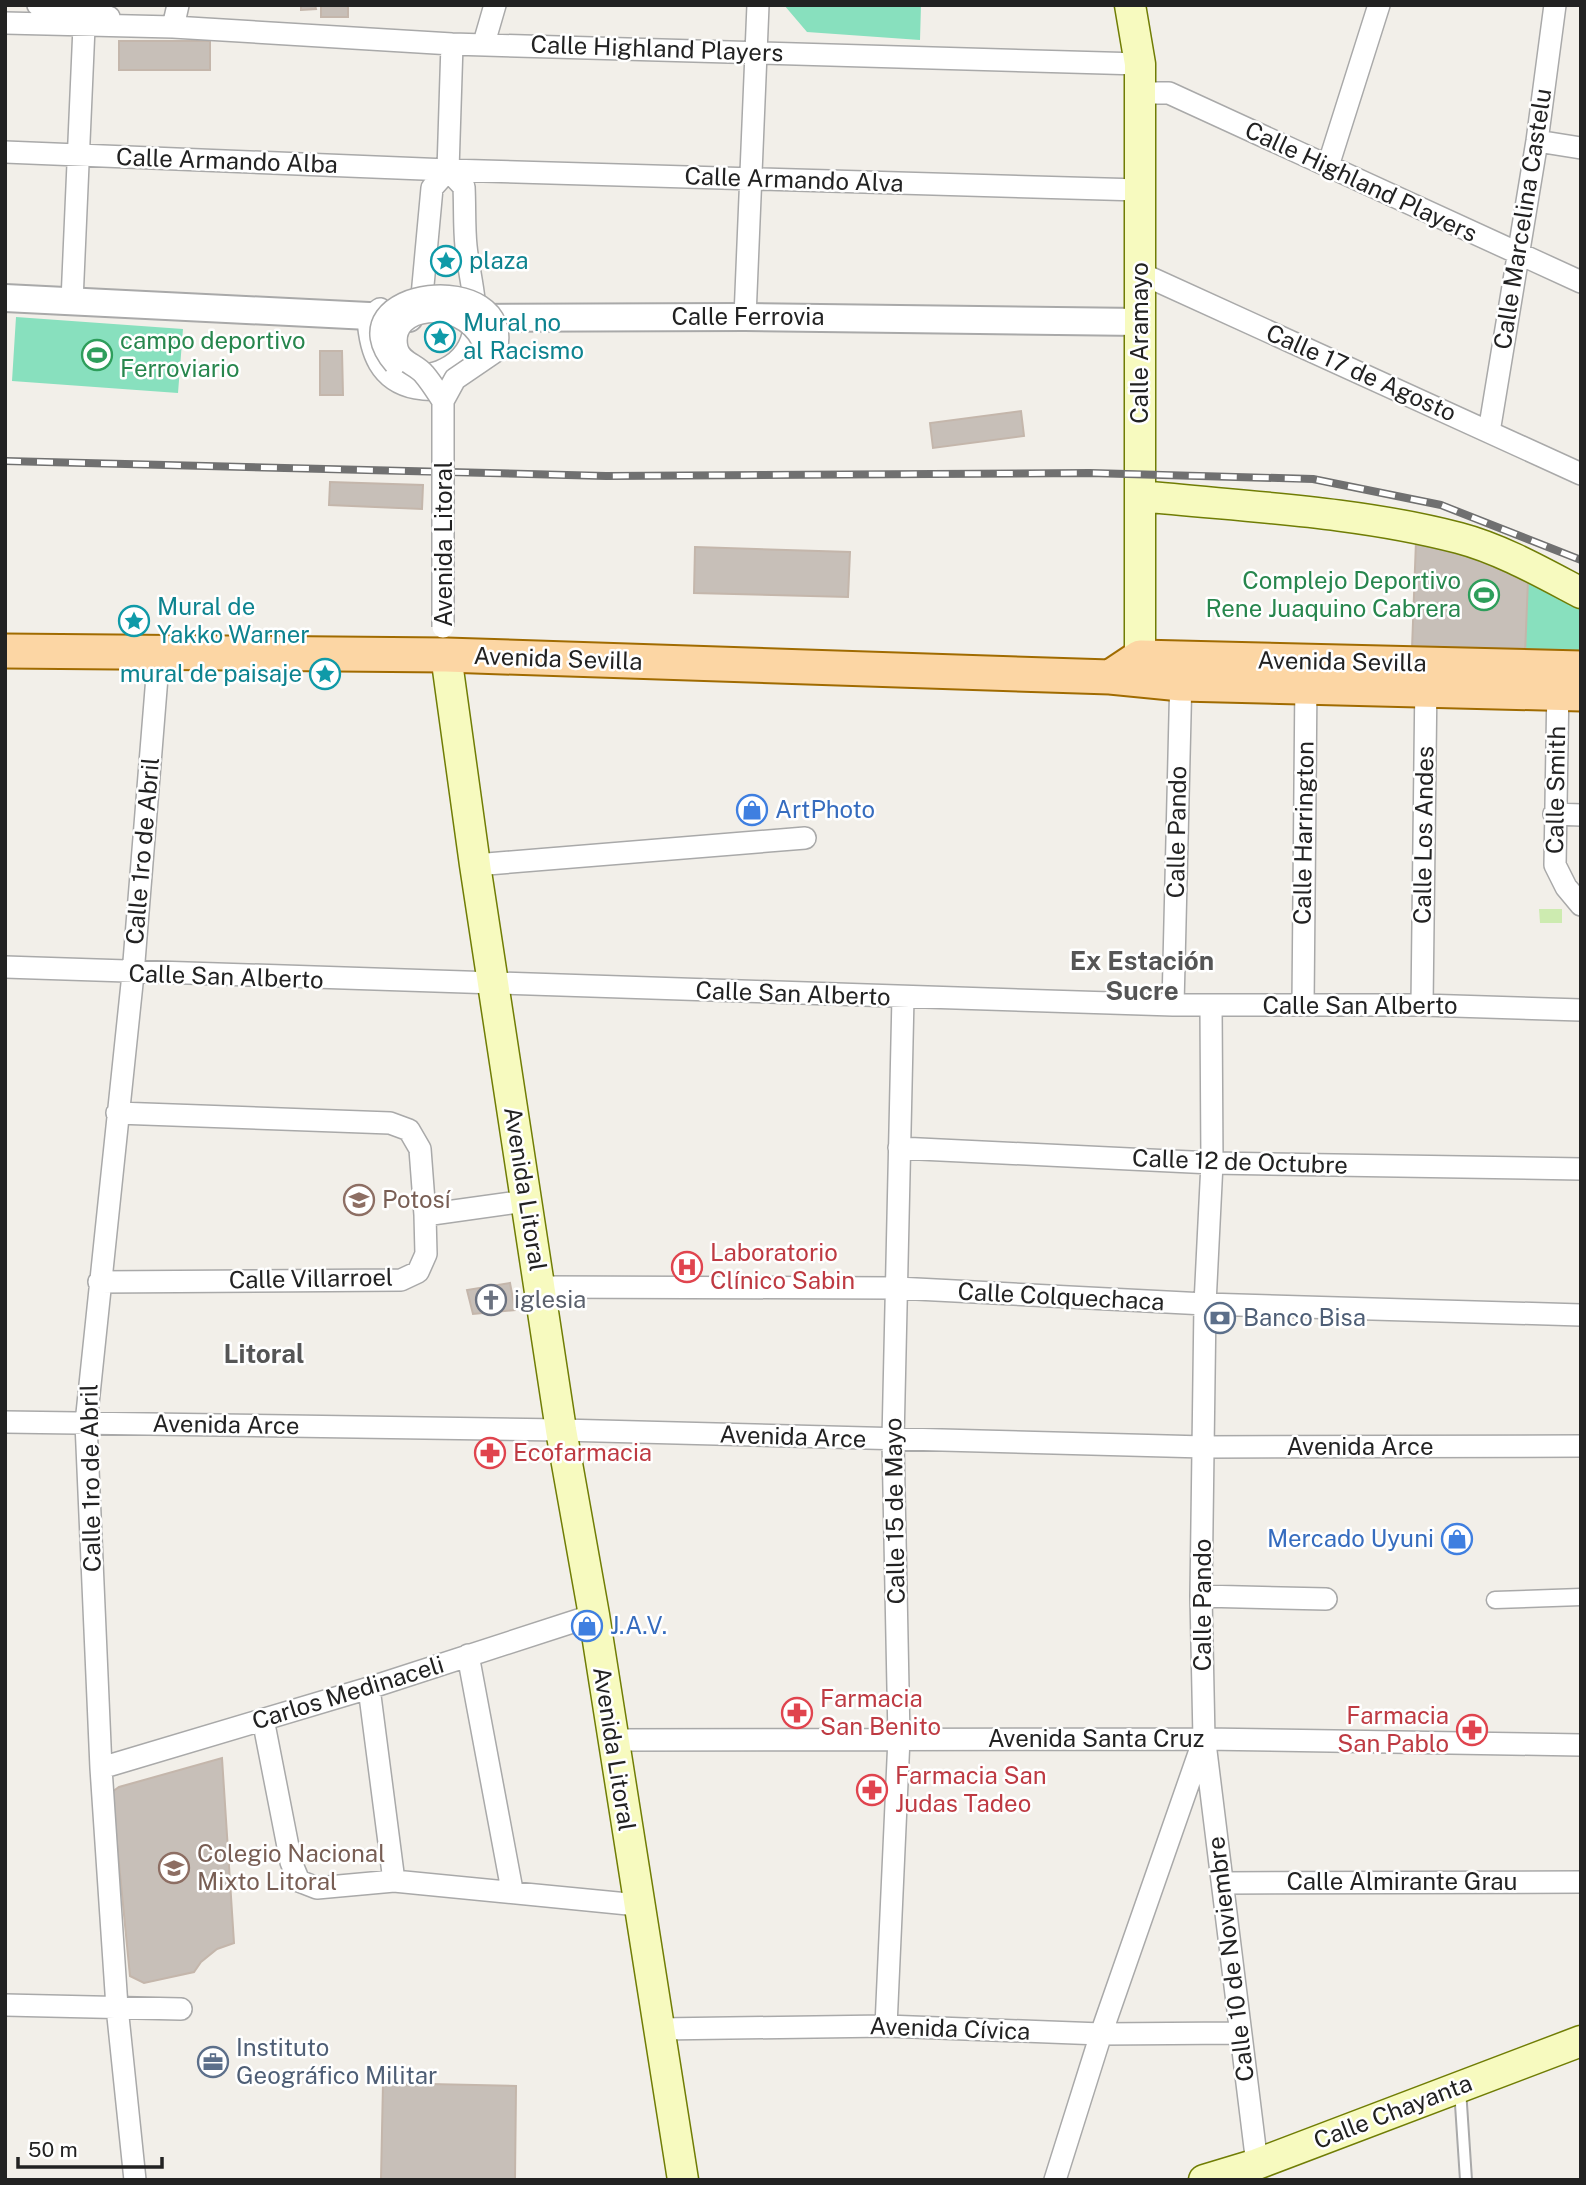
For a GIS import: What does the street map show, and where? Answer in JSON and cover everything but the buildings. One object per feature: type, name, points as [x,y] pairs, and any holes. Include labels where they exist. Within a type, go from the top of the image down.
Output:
[{"type":"main road","name":"Calle Aramayo","points":[[1130,5],[1140,78],[1140,496],[1130,672]]},
{"type":"main road","points":[[1140,496],[1366,520],[1461,538],[1539,571],[1581,593]]},
{"type":"main road","name":"Avenida Sevilla","points":[[5,651],[159,652],[445,641],[1130,672],[1569,681]]},
{"type":"main road","name":"Avenida Litoral","points":[[445,641],[475,865],[561,1430],[594,1615],[683,2180]]},
{"type":"main road","name":"Calle Chayanta","points":[[1204,2180],[1258,2172],[1460,2087],[1581,2040]]},
{"type":"street","points":[[173,27],[177,5]]},
{"type":"street","points":[[484,43],[495,5]]},
{"type":"street","points":[[745,317],[758,5]]},
{"type":"street","points":[[1328,166],[1379,5]]},
{"type":"street","name":"Calle Marcelina Castelu","points":[[1489,432],[1537,141],[1555,5]]},
{"type":"street","points":[[5,23],[38,12],[173,27]]},
{"type":"street","points":[[38,12],[85,27],[173,27]]},
{"type":"street","points":[[72,302],[85,27]]},
{"type":"street","name":"Calle Highland Players","points":[[173,27],[453,44],[756,52],[1140,78],[1581,282]]},
{"type":"street","points":[[422,296],[432,188],[448,170],[453,44]]},
{"type":"street","points":[[1537,141],[1581,148]]},
{"type":"street","name":"Calle Armando Alba","points":[[5,152],[448,170]]},
{"type":"street","points":[[368,318],[370,345],[377,360],[387,375],[403,385],[447,388],[477,369],[485,358],[483,318],[466,246],[464,187],[448,170]]},
{"type":"street","name":"Calle Armando Alva","points":[[448,170],[1140,190]]},
{"type":"street","name":"Calle 17 de Agosto","points":[[1140,273],[1581,474]]},
{"type":"street","points":[[483,318],[425,312],[409,317],[401,327],[397,348],[401,356],[423,372],[443,401],[455,379],[496,351],[497,327],[487,313],[472,302],[438,293],[413,298],[395,308],[385,321],[382,335],[386,353],[395,364],[411,374],[435,374],[453,365],[470,347],[483,318]]},
{"type":"street","name":"Calle Ferrovia","points":[[368,318],[394,298],[422,296],[483,318],[745,317],[1140,323]]},
{"type":"street","points":[[5,298],[368,318],[483,318]]},
{"type":"street","name":"Avenida Litoral","points":[[443,401],[445,641]]},
{"type":"street","name":"Calle 1ro de Abril","points":[[135,2180],[117,2007],[101,1768],[86,1423],[133,974],[159,652]]},
{"type":"street","name":"Calle Pando","points":[[1173,1005],[1181,671]]},
{"type":"street","name":"Calle Harrington","points":[[1303,1005],[1306,675]]},
{"type":"street","name":"Calle Los Andes","points":[[1422,1005],[1426,678]]},
{"type":"street","name":"Calle Smith","points":[[1569,681],[1554,814],[1555,865],[1566,887],[1581,905]]},
{"type":"street","points":[[1554,814],[1581,815]]},
{"type":"street","points":[[475,865],[805,838]]},
{"type":"street","name":"Calle San Alberto","points":[[5,967],[133,974],[1173,1005],[1422,1005],[1581,1010]]},
{"type":"street","name":"Calle 15 de Mayo","points":[[886,2026],[898,1738],[893,1440],[904,997]]},
{"type":"street","name":"Calle Pando","points":[[1055,2180],[1101,2034],[1204,1739],[1201,1596],[1205,1304],[1212,1163],[1211,1006]]},
{"type":"street","name":"Calle Villarroel","points":[[99,1282],[401,1280],[418,1272],[426,1254],[419,1149],[409,1130],[390,1123],[117,1113]]},
{"type":"street","name":"Calle 12 de Octubre","points":[[899,1148],[1212,1163],[1581,1169]]},
{"type":"street","points":[[425,1214],[526,1201]]},
{"type":"street","name":"Calle Colquechaca","points":[[540,1287],[897,1288],[1205,1304],[1581,1315]]},
{"type":"street","name":"Avenida Arce","points":[[5,1422],[561,1430],[1204,1447],[1581,1446]]},
{"type":"street","points":[[1201,1596],[1326,1599]]},
{"type":"street","points":[[1495,1600],[1581,1597]]},
{"type":"street","name":"Carlos Medinaceli","points":[[101,1768],[369,1688],[594,1615]]},
{"type":"street","points":[[468,1655],[512,1891]]},
{"type":"street","points":[[369,1688],[394,1881]]},
{"type":"street","points":[[264,1719],[291,1862],[299,1881],[317,1888],[394,1881],[638,1905]]},
{"type":"street","name":"Avenida Santa Cruz","points":[[612,1740],[1204,1739],[1581,1745]]},
{"type":"street","name":"Calle 10 de Noviembre","points":[[1204,1739],[1258,2172]]},
{"type":"street","name":"Calle Almirante Grau","points":[[1223,1882],[1581,1882]]},
{"type":"street","points":[[5,2005],[181,2009]]},
{"type":"street","name":"Avenida Cívica","points":[[660,2029],[886,2026],[1101,2034],[1239,2033]]},
{"type":"lane","points":[[1460,2087],[1466,2180]]},
{"type":"green space","points":[[784,5],[921,5],[920,40],[807,32]]},
{"type":"green space","name":"campo deportivo Ferroviario","points":[[16,317],[183,329],[178,393],[12,381]]},
{"type":"green space","name":"Complejo Deportivo Rene Juaquino Cabrera","points":[[1416,541],[1528,580],[1581,610],[1581,655],[1412,649]]},
{"type":"green space","points":[[1539,909],[1562,909],[1562,923],[1540,923]]},
{"type":"railway","points":[[5,461],[606,476],[1090,473],[1313,479],[1441,505],[1581,560]]},
{"type":"place","name":"plaza","points":[[446,261]]},
{"type":"place","name":"Mural no al Racismo","points":[[440,337]]},
{"type":"place","name":"campo deportivo Ferroviario","points":[[97,355]]},
{"type":"place","name":"Complejo Deportivo Rene Juaquino Cabrera","points":[[1484,595]]},
{"type":"place","name":"Mural de Yakko Warner","points":[[134,621]]},
{"type":"place","name":"mural de paisaje","points":[[325,674]]},
{"type":"place","name":"ArtPhoto","points":[[752,810]]},
{"type":"place","name":"Potosí","points":[[359,1200]]},
{"type":"place","name":"Laboratorio Clínico Sabin","points":[[687,1267]]},
{"type":"place","name":"iglesia","points":[[491,1300]]},
{"type":"place","name":"Banco Bisa","points":[[1220,1318]]},
{"type":"place","name":"Ecofarmacia","points":[[490,1453]]},
{"type":"place","name":"Mercado Uyuni","points":[[1457,1539]]},
{"type":"place","name":"J.A.V.","points":[[587,1626]]},
{"type":"place","name":"Farmacia San Benito","points":[[797,1713]]},
{"type":"place","name":"Farmacia San Pablo","points":[[1472,1730]]},
{"type":"place","name":"Farmacia San Judas Tadeo","points":[[872,1790]]},
{"type":"place","name":"Colegio Nacional Mixto Litoral","points":[[174,1868]]},
{"type":"place","name":"Instituto Geográfico Militar","points":[[213,2062]]},
{"type":"district","name":"Ex Estación Sucre","points":[[1142,976]]},
{"type":"district","name":"Litoral","points":[[264,1354]]}]
